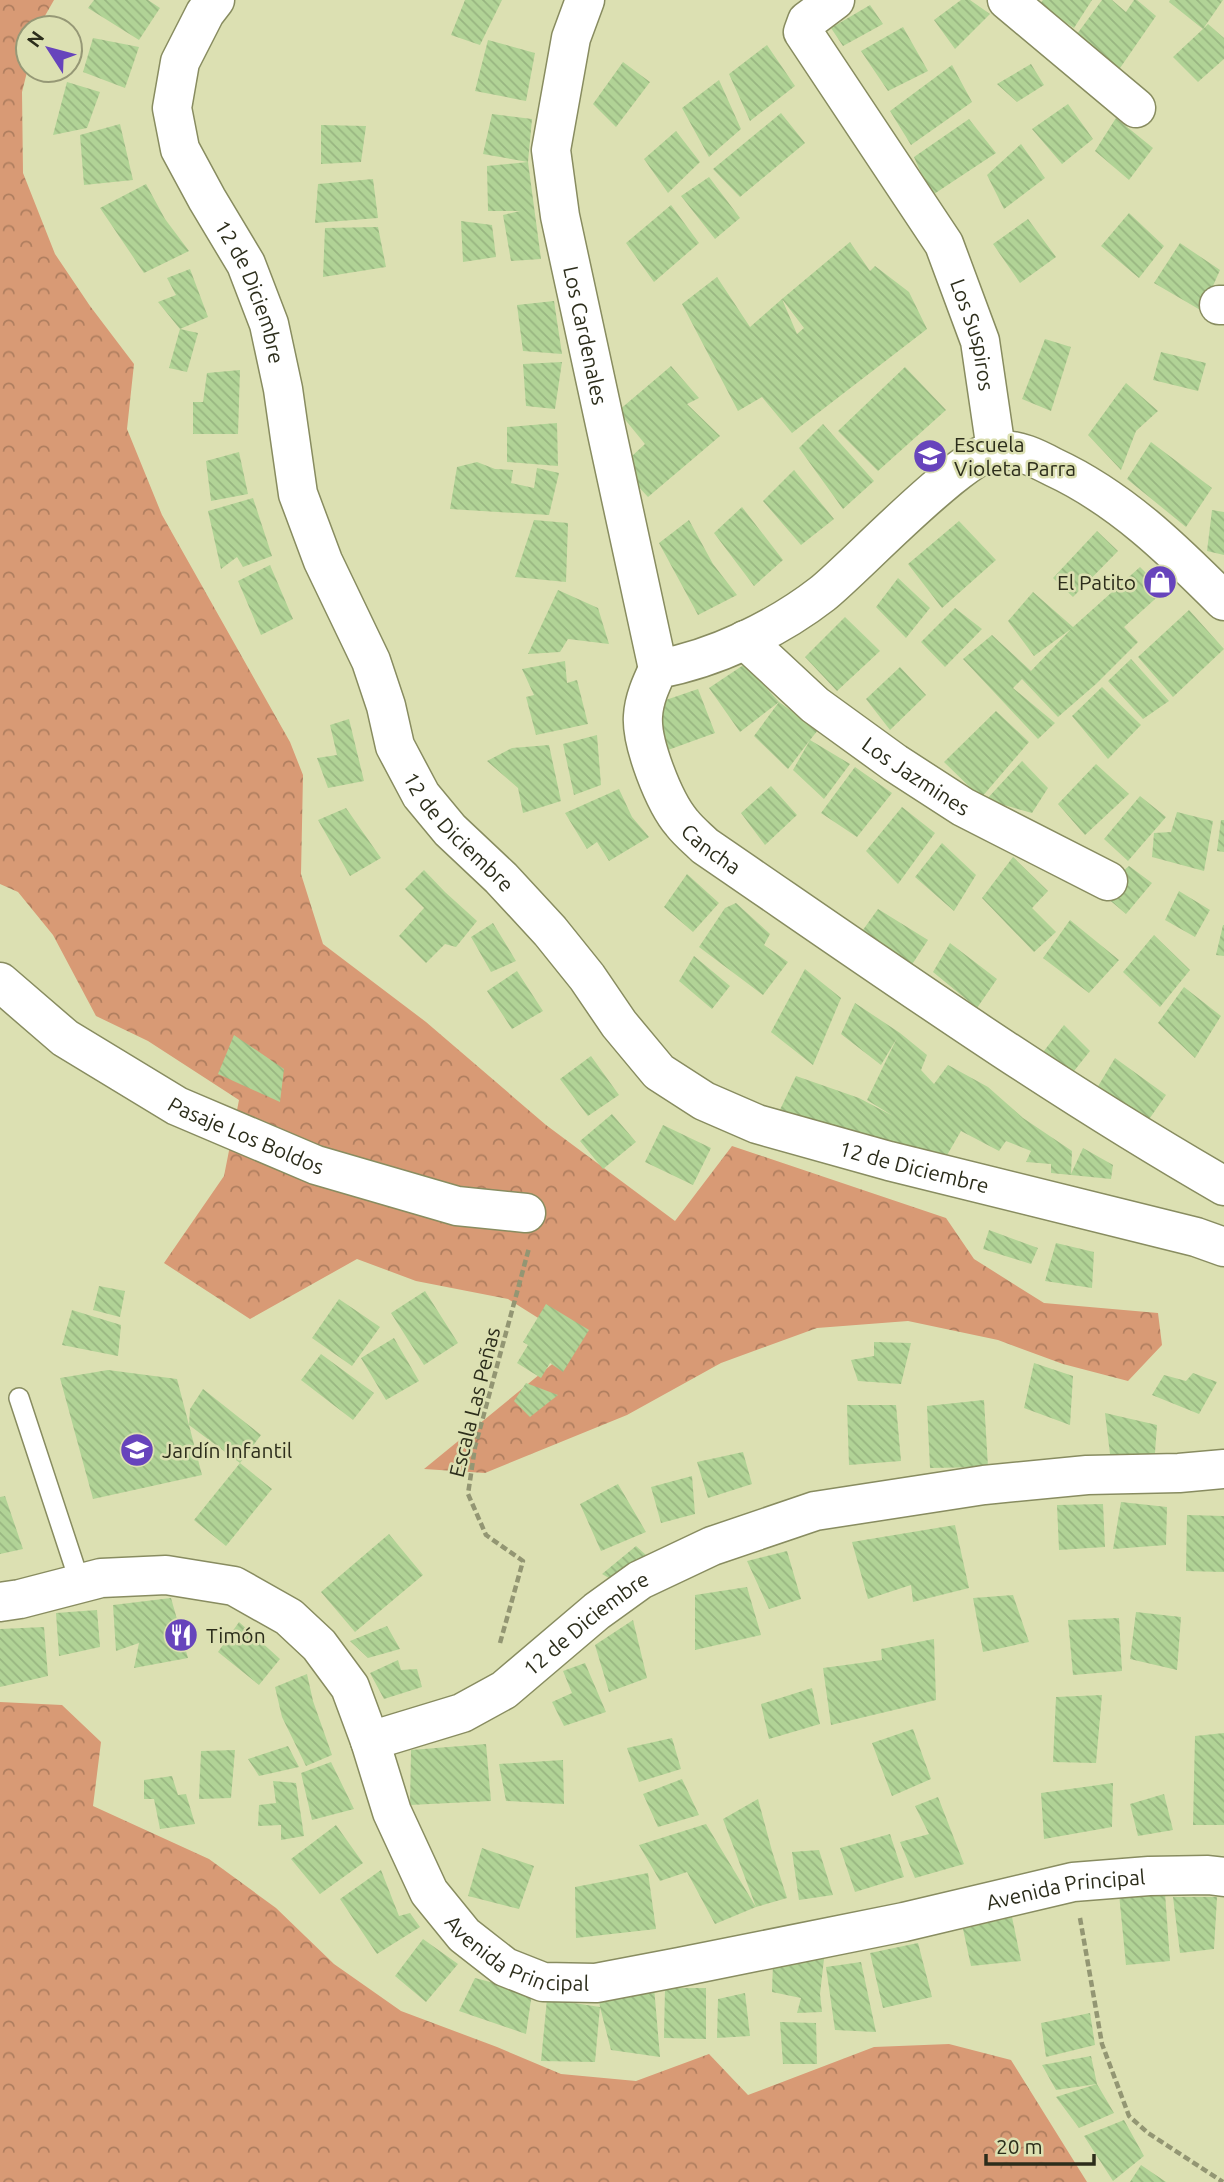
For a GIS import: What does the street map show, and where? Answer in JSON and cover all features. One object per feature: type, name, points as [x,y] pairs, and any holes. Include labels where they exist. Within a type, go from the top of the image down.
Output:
[{"type":"street","name":"12 de Diciembre","points":[[215,0],[205,13],[180,62],[172,108],[180,149],[246,264],[265,312],[283,389],[298,494],[323,561],[371,661],[386,706],[395,746],[428,804],[450,830],[501,878],[550,931],[587,977],[619,1024],[659,1072],[704,1101],[757,1125],[889,1161],[1196,1237],[1224,1247]]},
{"type":"street","name":"Los Cardenales","points":[[585,0],[571,38],[551,150],[560,216],[659,669]]},
{"type":"street","name":"Los Suspiros","points":[[835,0],[807,21],[803,32],[944,244],[980,341],[996,450]]},
{"type":"street","points":[[1007,0],[1136,108]]},
{"type":"street","points":[[659,669],[677,666],[745,640],[786,620],[823,593],[960,468],[996,450],[1025,453],[1080,479],[1208,572],[1224,601]]},
{"type":"street","name":"Los Jazmines","points":[[745,640],[814,705],[895,764],[963,807],[1108,881]]},
{"type":"street","name":"Cancha","points":[[659,669],[648,691],[643,717],[645,742],[664,793],[681,822],[705,846],[1042,1074],[1161,1150],[1224,1186]]},
{"type":"street","name":"Pasaje Los Boldos","points":[[0,982],[65,1038],[177,1107],[316,1165],[457,1206],[526,1213]]},
{"type":"street","name":"12 de Diciembre","points":[[370,1741],[463,1713],[504,1690],[597,1611],[640,1580],[712,1546],[814,1511],[984,1485],[1087,1475],[1224,1469]]},
{"type":"street","name":"Avenida Principal","points":[[0,1601],[20,1599],[101,1578],[166,1575],[234,1586],[289,1617],[320,1645],[350,1687],[392,1812],[429,1892],[464,1935],[505,1967],[543,1982],[596,1983],[904,1922],[1073,1882],[1149,1876],[1224,1877]]},
{"type":"lane","points":[[19,1398],[80,1583]]},
{"type":"path","name":"Escala Las Peñas","points":[[484,1701],[523,1561],[486,1535],[468,1494],[475,1447],[533,1235],[526,1213]]},
{"type":"path","points":[[1073,1882],[1102,2045],[1129,2116],[1148,2133],[1223,2182]]},
{"type":"green space","points":[[0,0],[54,0],[46,14],[14,14],[14,84],[24,84],[23,173],[55,254],[134,364],[127,429],[162,515],[290,742],[303,775],[301,874],[323,944],[426,1022],[546,1125],[675,1221],[732,1146],[946,1218],[974,1259],[1044,1303],[1158,1313],[1162,1345],[1128,1381],[1063,1364],[998,1340],[908,1321],[817,1328],[721,1363],[627,1415],[485,1473],[424,1469],[578,1343],[508,1299],[416,1281],[357,1259],[250,1319],[164,1263],[224,1176],[239,1100],[148,1041],[96,1016],[53,935],[18,892],[0,884]]},
{"type":"green space","points":[[0,1702],[62,1705],[101,1742],[93,1806],[209,1859],[276,1908],[334,1964],[401,2011],[561,2074],[636,2081],[709,2054],[748,2095],[874,2047],[949,2044],[1011,2060],[1087,2182],[0,2182]]},
{"type":"building","points":[[94,0],[148,0],[160,8],[139,40],[88,8]]},
{"type":"building","points":[[465,0],[502,0],[480,45],[451,35]]},
{"type":"building","points":[[961,0],[970,0],[990,14],[955,49],[934,20]]},
{"type":"building","points":[[1043,0],[1092,0],[1074,28],[1039,5]]},
{"type":"building","points":[[1102,0],[1112,0],[1126,12],[1134,0],[1137,0],[1156,16],[1109,84],[1069,45]]},
{"type":"building","points":[[1223,0],[1203,29],[1169,2]]},
{"type":"building","points":[[870,5],[883,24],[843,46],[831,28]]},
{"type":"building","points":[[1208,24],[1224,38],[1224,59],[1198,82],[1173,57]]},
{"type":"building","points":[[903,27],[928,71],[888,91],[861,51]]},
{"type":"building","points":[[93,38],[139,47],[125,88],[84,72]]},
{"type":"building","points":[[488,40],[535,53],[526,101],[475,91]]},
{"type":"building","points":[[767,45],[795,86],[750,121],[729,74]]},
{"type":"building","points":[[623,62],[650,82],[616,127],[593,104]]},
{"type":"building","points":[[1031,64],[1044,85],[1017,102],[997,84]]},
{"type":"building","points":[[952,65],[972,102],[911,145],[890,111]]},
{"type":"building","points":[[719,80],[741,129],[709,157],[682,108]]},
{"type":"building","points":[[66,84],[100,92],[87,128],[53,135]]},
{"type":"building","points":[[1068,104],[1093,139],[1062,164],[1032,129]]},
{"type":"building","points":[[781,113],[805,143],[740,197],[713,169]]},
{"type":"building","points":[[492,114],[532,119],[528,162],[483,154]]},
{"type":"building","points":[[1116,118],[1153,148],[1129,180],[1095,151]]},
{"type":"building","points":[[969,119],[996,153],[931,196],[914,157]]},
{"type":"building","points":[[120,124],[133,180],[84,185],[80,135]]},
{"type":"building","points":[[321,125],[366,126],[361,162],[321,164]]},
{"type":"building","points":[[676,131],[700,162],[668,193],[644,159]]},
{"type":"building","points":[[1021,144],[1045,178],[1004,209],[987,175]]},
{"type":"building","points":[[528,162],[541,259],[511,261],[503,215],[520,211],[488,211],[487,166]]},
{"type":"building","points":[[709,177],[740,218],[715,239],[681,196]]},
{"type":"building","points":[[373,179],[378,218],[315,223],[318,184]]},
{"type":"building","points":[[146,184],[165,219],[189,251],[144,273],[100,208]]},
{"type":"building","points":[[671,205],[699,243],[654,282],[626,243]]},
{"type":"building","points":[[1129,213],[1164,246],[1139,278],[1101,246]]},
{"type":"building","points":[[1028,219],[1056,257],[1020,283],[993,244]]},
{"type":"building","points":[[461,221],[492,225],[496,257],[463,262]]},
{"type":"building","points":[[378,227],[386,267],[323,277],[325,228]]},
{"type":"building","points":[[850,242],[870,271],[875,266],[909,292],[927,329],[792,433],[762,397],[738,411],[682,304],[717,277],[750,327],[782,299]],"holes":[[[782,299],[804,328],[797,334]]]},
{"type":"building","points":[[1180,243],[1220,270],[1202,311],[1154,283]]},
{"type":"building","points":[[190,269],[208,317],[180,329],[158,302],[176,295],[167,278]]},
{"type":"building","points":[[554,301],[562,354],[523,351],[517,305]]},
{"type":"building","points":[[180,329],[198,333],[187,372],[169,368]]},
{"type":"building","points":[[1045,339],[1071,347],[1051,411],[1022,399]]},
{"type":"building","points":[[1161,352],[1206,363],[1198,391],[1153,380]]},
{"type":"building","points":[[562,362],[555,409],[526,406],[523,364]]},
{"type":"building","points":[[671,366],[699,398],[687,404],[720,436],[648,497],[620,467],[645,444],[618,411]]},
{"type":"building","points":[[905,367],[946,410],[878,471],[838,431]]},
{"type":"building","points":[[240,370],[238,434],[193,434],[193,402],[203,402],[207,373]]},
{"type":"building","points":[[1126,383],[1158,411],[1136,431],[1121,470],[1088,435]]},
{"type":"building","points":[[557,423],[558,466],[507,462],[507,427]]},
{"type":"building","points":[[823,424],[874,481],[843,509],[799,448]]},
{"type":"building","points":[[1151,442],[1212,488],[1186,527],[1127,479]]},
{"type":"building","points":[[239,452],[248,494],[211,501],[206,461]]},
{"type":"building","points":[[477,462],[495,469],[513,470],[511,483],[534,488],[537,468],[559,473],[549,515],[450,509],[457,467]]},
{"type":"building","points":[[794,470],[834,519],[801,545],[763,501]]},
{"type":"building","points":[[253,498],[272,556],[243,567],[237,557],[221,569],[208,511]]},
{"type":"building","points":[[742,507],[783,560],[754,586],[714,533]]},
{"type":"building","points":[[1212,510],[1224,512],[1224,555],[1207,551]]},
{"type":"building","points":[[534,520],[568,523],[566,582],[515,577]]},
{"type":"building","points":[[689,520],[713,564],[737,595],[698,615],[659,543]]},
{"type":"building","points":[[959,521],[996,560],[942,608],[908,564]]},
{"type":"building","points":[[1097,531],[1118,551],[1073,597],[1053,578]]},
{"type":"building","points":[[270,565],[293,619],[261,635],[238,581]]},
{"type":"building","points":[[1140,567],[1164,591],[1124,627],[1138,642],[1096,684],[1058,717],[1022,679],[1013,688],[1055,723],[1038,739],[963,659],[992,635],[1031,671],[1071,629],[1034,656],[1008,621],[1033,592],[1073,627]]},
{"type":"building","points":[[898,578],[930,608],[906,638],[876,607]]},
{"type":"building","points":[[558,590],[598,608],[609,644],[568,639],[560,652],[528,654]]},
{"type":"building","points":[[955,608],[982,629],[945,667],[921,642]]},
{"type":"building","points":[[1189,610],[1224,649],[1173,697],[1138,657]]},
{"type":"building","points":[[845,617],[880,651],[837,691],[805,657]]},
{"type":"building","points":[[1131,659],[1169,701],[1143,719],[1108,681]]},
{"type":"building","points":[[565,661],[567,683],[577,680],[588,724],[536,735],[526,697],[534,695],[522,669]]},
{"type":"building","points":[[745,664],[779,702],[740,732],[709,688]]},
{"type":"building","points":[[900,667],[926,695],[890,730],[866,699]]},
{"type":"building","points":[[1102,687],[1141,725],[1108,759],[1072,716]]},
{"type":"building","points":[[698,689],[715,733],[668,750],[654,704]]},
{"type":"building","points":[[779,702],[818,730],[788,769],[754,736]]},
{"type":"building","points":[[996,711],[1029,742],[981,798],[944,762]]},
{"type":"building","points":[[349,719],[364,781],[328,788],[317,758],[337,755],[330,725]]},
{"type":"building","points":[[597,735],[601,785],[574,795],[563,744]]},
{"type":"building","points":[[810,740],[850,764],[824,799],[793,770]]},
{"type":"building","points":[[549,745],[561,801],[523,813],[518,788],[487,761],[512,748]]},
{"type":"building","points":[[1022,761],[1048,788],[1032,813],[986,800]]},
{"type":"building","points":[[1096,764],[1129,794],[1085,835],[1058,804]]},
{"type":"building","points":[[855,767],[892,793],[857,837],[821,813]]},
{"type":"building","points":[[771,786],[797,815],[765,845],[741,813]]},
{"type":"building","points":[[619,789],[632,817],[649,837],[609,861],[597,842],[587,849],[565,813]]},
{"type":"building","points":[[1140,796],[1166,817],[1128,861],[1104,839]]},
{"type":"building","points":[[902,807],[935,833],[898,884],[866,851]]},
{"type":"building","points":[[346,808],[381,858],[350,876],[318,820]]},
{"type":"building","points":[[1177,812],[1213,821],[1204,871],[1152,857],[1154,833],[1171,832]]},
{"type":"building","points":[[1221,820],[1224,820],[1224,852],[1217,851]]},
{"type":"building","points":[[942,843],[976,875],[954,911],[915,877]]},
{"type":"building","points":[[1013,857],[1048,891],[1032,908],[1056,932],[1034,952],[982,898]]},
{"type":"building","points":[[1129,866],[1152,883],[1126,914],[1099,891]]},
{"type":"building","points":[[424,870],[477,921],[456,947],[445,944],[426,963],[399,936],[424,908],[405,889]]},
{"type":"building","points":[[687,874],[719,903],[693,932],[664,907]]},
{"type":"building","points":[[1179,891],[1210,910],[1195,937],[1165,920]]},
{"type":"building","points":[[736,903],[770,934],[764,945],[788,962],[763,995],[699,947],[725,908]]},
{"type":"building","points":[[878,909],[928,940],[911,966],[860,934]]},
{"type":"building","points":[[1070,920],[1119,960],[1089,993],[1043,958]]},
{"type":"building","points":[[493,923],[516,961],[491,972],[471,937]]},
{"type":"building","points":[[1224,925],[1224,956],[1216,955]]},
{"type":"building","points":[[1154,935],[1190,970],[1160,1007],[1123,972]]},
{"type":"building","points":[[950,943],[997,979],[977,1008],[933,972]]},
{"type":"building","points":[[694,956],[730,986],[712,1009],[679,981]]},
{"type":"building","points":[[805,969],[841,998],[813,1065],[771,1032]]},
{"type":"building","points":[[517,971],[543,1011],[512,1029],[487,991]]},
{"type":"building","points":[[1184,987],[1221,1016],[1195,1058],[1158,1023]]},
{"type":"building","points":[[855,1003],[927,1055],[921,1070],[934,1084],[948,1065],[988,1087],[1023,1118],[1072,1151],[1071,1174],[1083,1148],[1113,1165],[1111,1179],[1051,1173],[1051,1164],[1026,1162],[1031,1151],[1006,1141],[999,1151],[961,1131],[943,1162],[777,1116],[796,1076],[859,1098],[893,1116],[867,1100],[897,1038],[881,1065],[841,1034]]},
{"type":"building","points":[[1064,1025],[1090,1051],[1066,1081],[1037,1060]]},
{"type":"building","points":[[234,1035],[284,1069],[280,1102],[218,1074]]},
{"type":"building","points":[[591,1056],[619,1095],[588,1116],[560,1079]]},
{"type":"building","points":[[1115,1058],[1166,1095],[1145,1125],[1097,1088]]},
{"type":"building","points":[[612,1114],[636,1142],[603,1169],[580,1141]]},
{"type":"building","points":[[663,1125],[711,1148],[693,1185],[645,1162]]},
{"type":"building","points":[[989,1230],[1038,1248],[1031,1264],[983,1249]]},
{"type":"building","points":[[1056,1243],[1094,1252],[1092,1288],[1045,1281]]},
{"type":"building","points":[[99,1286],[125,1291],[120,1317],[93,1310]]},
{"type":"building","points":[[425,1291],[458,1343],[424,1365],[391,1313]]},
{"type":"building","points":[[339,1299],[380,1327],[352,1366],[312,1338]]},
{"type":"building","points":[[546,1304],[589,1330],[563,1372],[550,1363],[541,1378],[517,1363],[528,1345],[523,1342]]},
{"type":"building","points":[[72,1310],[121,1325],[118,1356],[62,1345]]},
{"type":"building","points":[[394,1338],[419,1381],[386,1400],[361,1358]]},
{"type":"building","points":[[874,1342],[911,1343],[901,1384],[858,1381],[851,1360],[874,1356]]},
{"type":"building","points":[[321,1354],[374,1393],[353,1420],[301,1380]]},
{"type":"building","points":[[1034,1363],[1073,1376],[1070,1425],[1024,1408]]},
{"type":"building","name":"Jardín Infantil","points":[[108,1370],[177,1379],[202,1475],[93,1499],[60,1378]]},
{"type":"building","points":[[1193,1373],[1217,1382],[1199,1414],[1152,1395],[1164,1375],[1186,1381]]},
{"type":"building","points":[[526,1383],[558,1395],[530,1417],[514,1401]]},
{"type":"building","points":[[203,1389],[261,1435],[240,1463],[189,1425],[190,1409]]},
{"type":"building","points":[[984,1400],[988,1467],[930,1468],[927,1406]]},
{"type":"building","points":[[847,1405],[896,1405],[901,1461],[849,1465]]},
{"type":"building","points":[[1105,1413],[1157,1425],[1154,1466],[1110,1454]]},
{"type":"building","points":[[743,1452],[752,1484],[708,1498],[697,1462]]},
{"type":"building","points":[[240,1463],[272,1489],[226,1546],[194,1520]]},
{"type":"building","points":[[692,1476],[695,1514],[661,1523],[651,1487]]},
{"type":"building","points":[[618,1484],[646,1532],[601,1551],[580,1504]]},
{"type":"building","points":[[5,1496],[23,1549],[0,1554],[0,1497]]},
{"type":"building","points":[[1121,1502],[1167,1507],[1166,1545],[1113,1549]]},
{"type":"building","points":[[1103,1504],[1105,1547],[1059,1550],[1057,1505]]},
{"type":"building","points":[[1187,1515],[1224,1516],[1224,1572],[1186,1571]]},
{"type":"building","points":[[955,1525],[969,1588],[913,1602],[911,1585],[868,1599],[852,1542]]},
{"type":"building","points":[[389,1534],[423,1575],[355,1632],[321,1592]]},
{"type":"building","points":[[636,1546],[646,1555],[616,1582],[602,1574]]},
{"type":"building","points":[[787,1551],[801,1599],[769,1609],[747,1561]]},
{"type":"building","points":[[747,1587],[761,1635],[695,1650],[695,1595]]},
{"type":"building","points":[[1013,1595],[1029,1642],[983,1652],[973,1598]]},
{"type":"building","points":[[171,1598],[188,1658],[134,1668],[139,1643],[116,1651],[113,1605]]},
{"type":"building","points":[[97,1610],[100,1647],[59,1656],[56,1613]]},
{"type":"building","points":[[1136,1612],[1181,1617],[1177,1670],[1130,1659]]},
{"type":"building","points":[[1119,1618],[1122,1671],[1073,1675],[1068,1620]]},
{"type":"building","points":[[633,1620],[647,1678],[609,1692],[595,1645]]},
{"type":"building","points":[[239,1622],[280,1659],[259,1685],[218,1652]]},
{"type":"building","points":[[387,1626],[400,1649],[368,1658],[350,1641]]},
{"type":"building","points":[[44,1627],[48,1676],[0,1687],[0,1629]]},
{"type":"building","points":[[934,1639],[936,1700],[831,1725],[823,1668],[882,1660],[881,1649]]},
{"type":"building","points":[[398,1660],[401,1670],[417,1669],[422,1687],[384,1699],[370,1673]]},
{"type":"building","points":[[585,1663],[606,1712],[564,1726],[552,1702],[572,1693],[563,1671]]},
{"type":"building","points":[[307,1674],[313,1701],[332,1755],[306,1766],[282,1717],[275,1687]]},
{"type":"building","points":[[812,1688],[820,1724],[769,1739],[761,1704]]},
{"type":"building","points":[[1102,1695],[1096,1763],[1053,1762],[1056,1697]]},
{"type":"building","points":[[913,1729],[931,1779],[892,1796],[872,1743]]},
{"type":"building","points":[[1224,1733],[1224,1825],[1193,1825],[1195,1736]]},
{"type":"building","points":[[672,1738],[681,1769],[639,1782],[627,1748]]},
{"type":"building","points":[[486,1744],[491,1801],[410,1805],[411,1750]]},
{"type":"building","points":[[288,1746],[299,1767],[259,1776],[248,1759]]},
{"type":"building","points":[[235,1750],[231,1798],[199,1799],[201,1751]]},
{"type":"building","points":[[563,1760],[564,1804],[506,1801],[499,1764]]},
{"type":"building","points":[[331,1762],[354,1809],[312,1820],[301,1773]]},
{"type":"building","points":[[172,1776],[178,1795],[186,1794],[195,1824],[160,1829],[154,1799],[144,1799],[144,1780]]},
{"type":"building","points":[[682,1779],[699,1815],[658,1827],[643,1794]]},
{"type":"building","points":[[273,1781],[296,1783],[304,1836],[281,1840],[281,1825],[258,1826],[259,1805],[276,1803]]},
{"type":"building","points":[[1113,1783],[1112,1827],[1044,1839],[1041,1793]]},
{"type":"building","points":[[1164,1794],[1173,1830],[1138,1836],[1130,1804]]},
{"type":"building","points":[[938,1797],[964,1864],[915,1878],[900,1842],[929,1834],[915,1806]]},
{"type":"building","points":[[758,1799],[787,1898],[756,1907],[723,1819]]},
{"type":"building","points":[[706,1824],[756,1907],[715,1924],[687,1872],[660,1881],[639,1845]]},
{"type":"building","points":[[336,1825],[363,1863],[320,1894],[291,1859]]},
{"type":"building","points":[[890,1834],[904,1877],[855,1892],[840,1848]]},
{"type":"building","points":[[482,1848],[534,1866],[519,1909],[468,1896]]},
{"type":"building","points":[[819,1850],[833,1895],[799,1900],[792,1852]]},
{"type":"building","points":[[381,1870],[399,1916],[410,1913],[420,1927],[377,1954],[340,1899]]},
{"type":"building","points":[[648,1873],[656,1929],[576,1938],[575,1887]]},
{"type":"building","points":[[1165,1893],[1170,1961],[1126,1965],[1119,1894]]},
{"type":"building","points":[[1173,1897],[1217,1897],[1214,1949],[1180,1953]]},
{"type":"building","points":[[1012,1917],[1021,1961],[971,1966],[963,1929]]},
{"type":"building","points":[[423,1939],[458,1964],[426,2002],[395,1976]]},
{"type":"building","points":[[918,1943],[932,1997],[883,2008],[870,1953]]},
{"type":"building","points":[[824,1959],[820,1994],[822,2012],[797,2013],[801,1998],[772,1992],[773,1962]]},
{"type":"building","points":[[861,1962],[876,2032],[835,2030],[826,1967]]},
{"type":"building","points":[[475,1978],[532,1993],[526,2034],[459,2011]]},
{"type":"building","points":[[654,1987],[660,2057],[611,2050],[599,2000]]},
{"type":"building","points":[[665,1988],[706,1988],[706,2039],[664,2038]]},
{"type":"building","points":[[745,1993],[750,2036],[717,2038],[718,1999]]},
{"type":"building","points":[[547,1999],[600,2007],[595,2062],[541,2061]]},
{"type":"building","points":[[1090,2013],[1095,2045],[1046,2057],[1041,2023]]},
{"type":"building","points":[[780,2022],[816,2023],[817,2064],[783,2064]]},
{"type":"building","points":[[1091,2056],[1097,2084],[1056,2090],[1042,2065]]},
{"type":"building","points":[[1097,2084],[1114,2113],[1079,2128],[1056,2097]]},
{"type":"building","points":[[1124,2120],[1144,2156],[1113,2181],[1084,2136]]},
{"type":"building","points":[[1141,2165],[1166,2182],[1130,2182]]},
{"type":"place","name":"Escuela Violeta Parra","points":[[930,456]]},
{"type":"place","name":"El Patito","points":[[1160,582]]},
{"type":"place","name":"Jardín Infantil","points":[[137,1450]]},
{"type":"place","name":"Timón","points":[[181,1635]]}]
